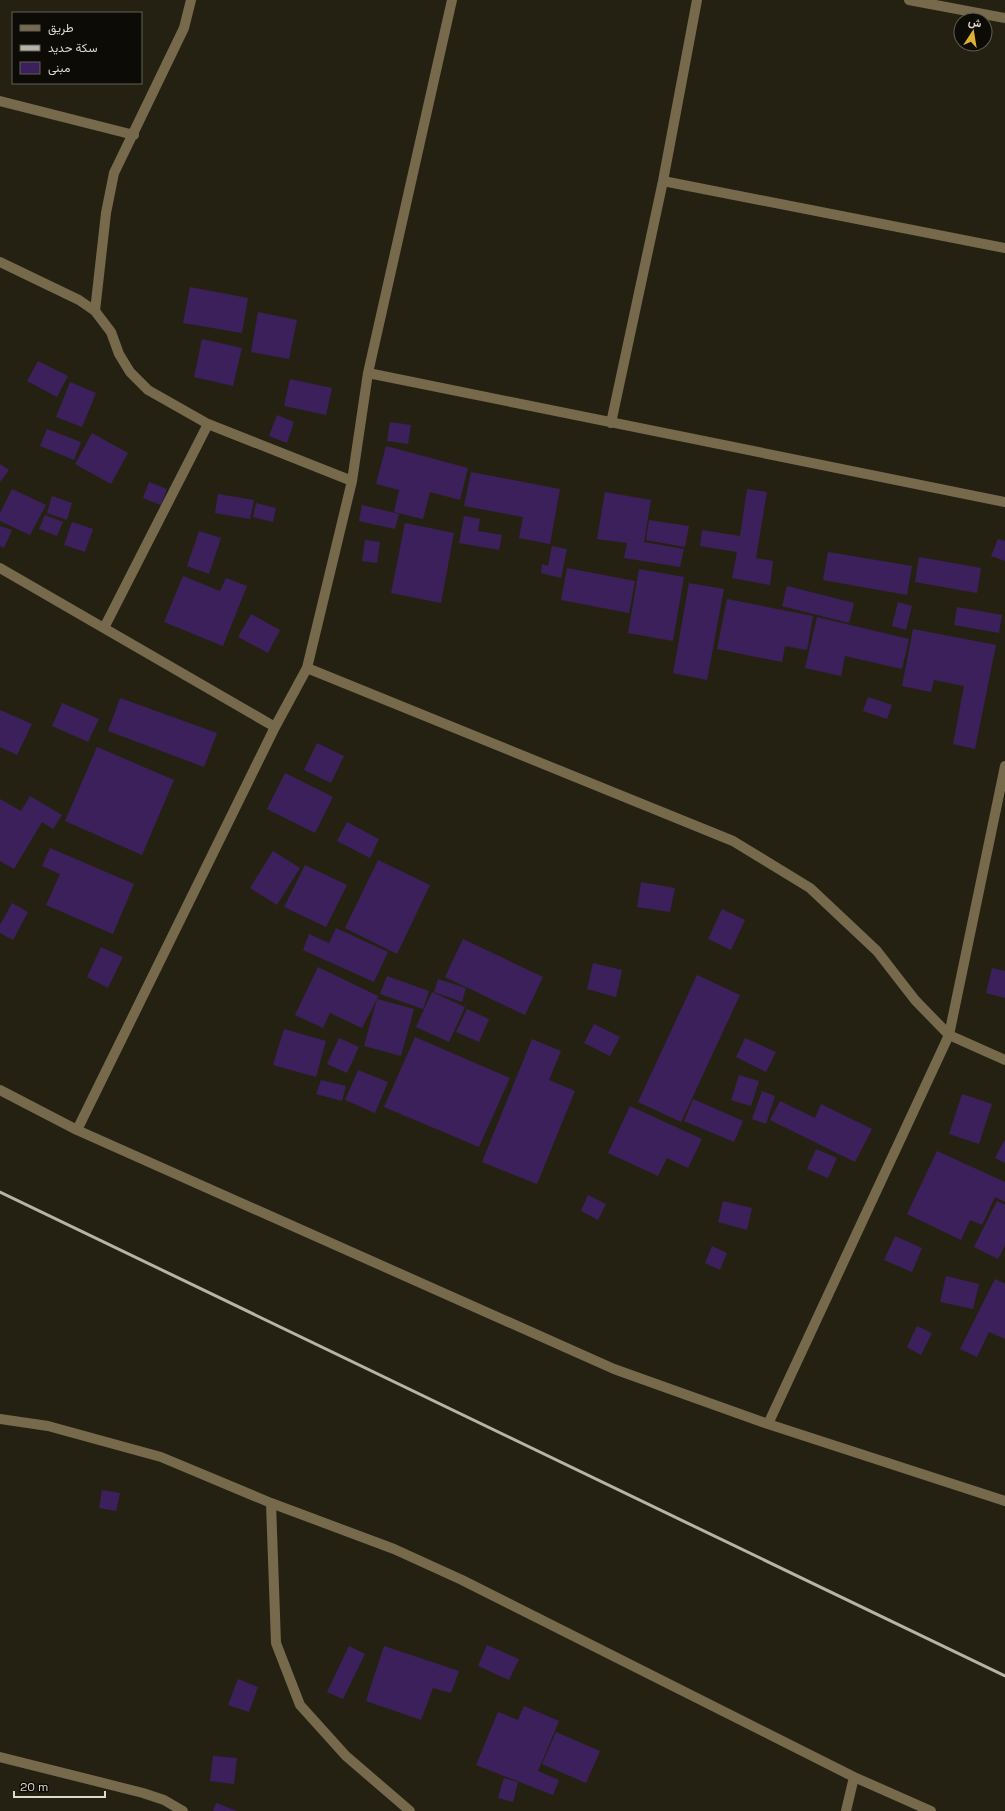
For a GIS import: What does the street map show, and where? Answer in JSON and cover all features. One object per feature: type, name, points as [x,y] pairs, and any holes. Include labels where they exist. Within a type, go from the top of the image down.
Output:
[{"type":"street","points":[[95,311],[106,213],[114,173],[134,135],[184,28],[190,0]]},
{"type":"street","points":[[77,1130],[275,727],[307,668],[352,480],[368,373],[452,0]]},
{"type":"street","points":[[610,423],[664,181],[697,0]]},
{"type":"street","points":[[909,0],[1005,18]]},
{"type":"street","points":[[0,101],[134,135]]},
{"type":"street","points":[[664,181],[1005,248]]},
{"type":"street","points":[[0,262],[79,300],[95,311],[111,332],[119,354],[130,372],[148,390],[208,424],[352,480]]},
{"type":"street","points":[[368,373],[1005,502]]},
{"type":"street","points":[[104,628],[208,424]]},
{"type":"street","points":[[0,568],[275,727]]},
{"type":"street","points":[[307,668],[732,841],[810,888],[878,951],[915,1000],[949,1035],[1005,1060]]},
{"type":"street","points":[[768,1424],[949,1035],[1005,766]]},
{"type":"street","points":[[0,1090],[77,1130],[614,1369],[768,1424],[1005,1501]]},
{"type":"street","points":[[0,1419],[48,1426],[161,1457],[271,1503],[394,1549],[462,1580],[854,1777],[931,1811]]},
{"type":"street","points":[[271,1503],[276,1643],[300,1705],[346,1756],[410,1811]]},
{"type":"street","points":[[0,1757],[143,1793],[164,1800],[183,1811]]},
{"type":"street","points":[[846,1811],[854,1777]]},
{"type":"building","points":[[190,287],[248,298],[242,333],[183,323]]},
{"type":"building","points":[[258,312],[297,320],[289,359],[251,352]]},
{"type":"building","points":[[202,339],[242,348],[233,386],[194,377]]},
{"type":"building","points":[[38,361],[68,376],[57,397],[27,381]]},
{"type":"building","points":[[290,379],[332,388],[326,415],[284,406]]},
{"type":"building","points":[[70,382],[96,393],[82,427],[56,417]]},
{"type":"building","points":[[277,415],[294,422],[287,443],[269,436]]},
{"type":"building","points":[[390,422],[411,425],[408,444],[387,441]]},
{"type":"building","points":[[47,429],[81,442],[74,460],[40,446]]},
{"type":"building","points":[[92,433],[128,453],[111,484],[75,464]]},
{"type":"building","points":[[386,446],[468,468],[460,500],[430,492],[423,519],[394,512],[399,490],[376,484]]},
{"type":"building","points":[[0,464],[9,470],[0,482]]},
{"type":"building","points":[[471,472],[560,489],[550,544],[519,538],[523,517],[464,506]]},
{"type":"building","points":[[149,482],[167,489],[161,505],[143,498]]},
{"type":"building","points":[[12,489],[46,505],[30,535],[0,521],[0,513]]},
{"type":"building","points":[[747,489],[767,492],[756,558],[773,561],[770,585],[732,578],[737,552],[700,546],[702,530],[740,536]]},
{"type":"building","points":[[605,492],[651,500],[644,542],[684,549],[680,567],[624,558],[627,543],[597,539]]},
{"type":"building","points":[[218,494],[254,500],[250,519],[215,513]]},
{"type":"building","points":[[52,496],[72,503],[67,520],[47,513]]},
{"type":"building","points":[[256,503],[276,508],[273,522],[253,517]]},
{"type":"building","points":[[362,505],[399,514],[395,529],[359,521]]},
{"type":"building","points":[[45,515],[63,522],[57,536],[39,529]]},
{"type":"building","points":[[464,516],[480,519],[478,531],[502,535],[499,550],[459,543]]},
{"type":"building","points":[[649,520],[689,526],[685,547],[646,540]]},
{"type":"building","points":[[72,522],[93,529],[85,552],[64,545]]},
{"type":"building","points":[[405,523],[454,533],[441,603],[391,593]]},
{"type":"building","points":[[0,526],[12,530],[4,548],[0,546]]},
{"type":"building","points":[[199,531],[221,538],[209,574],[187,566]]},
{"type":"building","points":[[998,539],[1005,541],[1005,561],[991,556]]},
{"type":"building","points":[[365,540],[380,542],[377,563],[362,561]]},
{"type":"building","points":[[552,546],[567,549],[561,578],[541,573],[542,564],[548,566]]},
{"type":"building","points":[[828,552],[912,566],[907,595],[823,580]]},
{"type":"building","points":[[919,557],[981,568],[977,593],[915,582]]},
{"type":"building","points":[[567,568],[635,581],[629,613],[561,600]]},
{"type":"building","points":[[639,569],[684,577],[673,641],[628,633]]},
{"type":"building","points":[[183,576],[220,591],[226,578],[247,586],[223,646],[164,622]]},
{"type":"building","points":[[689,583],[724,589],[707,680],[673,673]]},
{"type":"building","points":[[787,586],[854,603],[849,623],[782,606]]},
{"type":"building","points":[[727,599],[813,616],[807,650],[785,646],[782,662],[717,649]]},
{"type":"building","points":[[898,602],[912,606],[906,630],[892,626]]},
{"type":"building","points":[[957,607],[1002,615],[999,633],[954,625]]},
{"type":"building","points":[[251,614],[280,630],[268,653],[238,637]]},
{"type":"building","points":[[817,617],[909,639],[902,669],[845,656],[841,676],[805,668]]},
{"type":"building","points":[[913,629],[996,645],[975,749],[953,744],[964,686],[934,680],[931,692],[902,686]]},
{"type":"building","points":[[868,697],[892,705],[887,719],[863,711]]},
{"type":"building","points":[[120,698],[217,733],[204,767],[108,731]]},
{"type":"building","points":[[62,703],[99,719],[88,742],[52,726]]},
{"type":"building","points":[[0,710],[32,724],[17,755],[0,747]]},
{"type":"building","points":[[317,743],[344,756],[331,783],[304,770]]},
{"type":"building","points":[[97,747],[174,780],[142,855],[65,821]]},
{"type":"building","points":[[285,773],[333,797],[315,833],[267,809]]},
{"type":"building","points":[[30,796],[62,815],[53,829],[42,822],[14,869],[0,861],[0,799],[21,811]]},
{"type":"building","points":[[347,822],[379,839],[370,858],[337,841]]},
{"type":"building","points":[[50,848],[134,884],[113,934],[46,905],[60,874],[42,866]]},
{"type":"building","points":[[273,851],[300,868],[277,905],[250,888]]},
{"type":"building","points":[[378,860],[430,885],[397,954],[345,928]]},
{"type":"building","points":[[305,865],[347,885],[326,927],[284,907]]},
{"type":"building","points":[[641,882],[675,888],[670,912],[637,907]]},
{"type":"building","points":[[12,903],[28,912],[13,940],[0,933],[0,925]]},
{"type":"building","points":[[722,909],[745,920],[731,950],[708,939]]},
{"type":"building","points":[[336,928],[388,952],[374,982],[303,950],[309,934],[329,943]]},
{"type":"building","points":[[463,939],[543,977],[525,1015],[445,977]]},
{"type":"building","points":[[101,947],[123,957],[108,988],[87,977]]},
{"type":"building","points":[[593,963],[622,970],[616,997],[587,989]]},
{"type":"building","points":[[318,967],[378,996],[362,1028],[330,1013],[323,1028],[295,1015]]},
{"type":"building","points":[[992,968],[1005,971],[1005,998],[986,993]]},
{"type":"building","points":[[697,975],[740,995],[681,1122],[638,1102]]},
{"type":"building","points":[[387,976],[429,991],[423,1009],[380,994]]},
{"type":"building","points":[[438,979],[466,988],[462,1002],[434,992]]},
{"type":"building","points":[[432,992],[465,1007],[449,1042],[416,1027]]},
{"type":"building","points":[[377,999],[414,1009],[401,1056],[364,1046]]},
{"type":"building","points":[[467,1009],[489,1019],[479,1042],[456,1032]]},
{"type":"building","points":[[594,1024],[620,1037],[610,1056],[584,1043]]},
{"type":"building","points":[[284,1029],[326,1041],[316,1077],[273,1065]]},
{"type":"building","points":[[415,1037],[510,1078],[479,1147],[384,1107]]},
{"type":"building","points":[[339,1038],[359,1047],[347,1073],[327,1064]]},
{"type":"building","points":[[745,1038],[776,1052],[766,1072],[736,1057]]},
{"type":"building","points":[[532,1039],[561,1051],[549,1080],[575,1091],[537,1184],[482,1162]]},
{"type":"building","points":[[358,1070],[388,1082],[375,1113],[345,1100]]},
{"type":"building","points":[[739,1075],[759,1081],[751,1106],[731,1100]]},
{"type":"building","points":[[321,1080],[346,1086],[342,1101],[316,1094]]},
{"type":"building","points":[[762,1091],[775,1096],[766,1124],[752,1119]]},
{"type":"building","points":[[962,1094],[992,1104],[979,1144],[949,1134]]},
{"type":"building","points":[[693,1099],[743,1121],[734,1142],[684,1121]]},
{"type":"building","points":[[780,1101],[815,1118],[821,1104],[872,1129],[855,1162],[770,1120]]},
{"type":"building","points":[[630,1106],[702,1139],[688,1168],[667,1158],[658,1176],[608,1153]]},
{"type":"building","points":[[1005,1139],[1005,1163],[995,1158]]},
{"type":"building","points":[[816,1149],[837,1158],[828,1178],[807,1169]]},
{"type":"building","points":[[937,1151],[1005,1182],[1005,1202],[995,1197],[982,1225],[970,1220],[961,1240],[907,1214]]},
{"type":"building","points":[[588,1195],[606,1204],[598,1220],[581,1211]]},
{"type":"building","points":[[723,1201],[752,1208],[747,1230],[718,1222]]},
{"type":"building","points":[[997,1201],[1005,1205],[1005,1245],[998,1259],[974,1247]]},
{"type":"building","points":[[895,1236],[922,1248],[912,1272],[884,1260]]},
{"type":"building","points":[[712,1246],[727,1253],[720,1270],[705,1263]]},
{"type":"building","points":[[946,1276],[979,1284],[973,1309],[940,1302]]},
{"type":"building","points":[[995,1279],[1005,1284],[1005,1339],[989,1332],[977,1357],[960,1349]]},
{"type":"building","points":[[917,1326],[932,1333],[921,1355],[907,1347]]},
{"type":"building","points":[[102,1490],[120,1493],[116,1511],[99,1508]]},
{"type":"building","points":[[487,1645],[519,1659],[509,1680],[478,1666]]},
{"type":"building","points":[[349,1646],[365,1654],[343,1699],[327,1692]]},
{"type":"building","points":[[384,1646],[459,1671],[451,1693],[433,1688],[421,1720],[366,1701]]},
{"type":"building","points":[[238,1679],[258,1687],[249,1712],[228,1705]]},
{"type":"building","points":[[524,1706],[559,1721],[538,1771],[559,1780],[553,1795],[476,1765],[498,1712],[518,1720]]},
{"type":"building","points":[[556,1732],[600,1751],[586,1783],[542,1764]]},
{"type":"building","points":[[213,1756],[237,1758],[234,1784],[210,1781]]},
{"type":"building","points":[[504,1778],[518,1782],[513,1802],[498,1798]]},
{"type":"building","points":[[216,1803],[237,1811],[213,1811]]},
{"type":"railway","points":[[0,1192],[1005,1676]]}]
